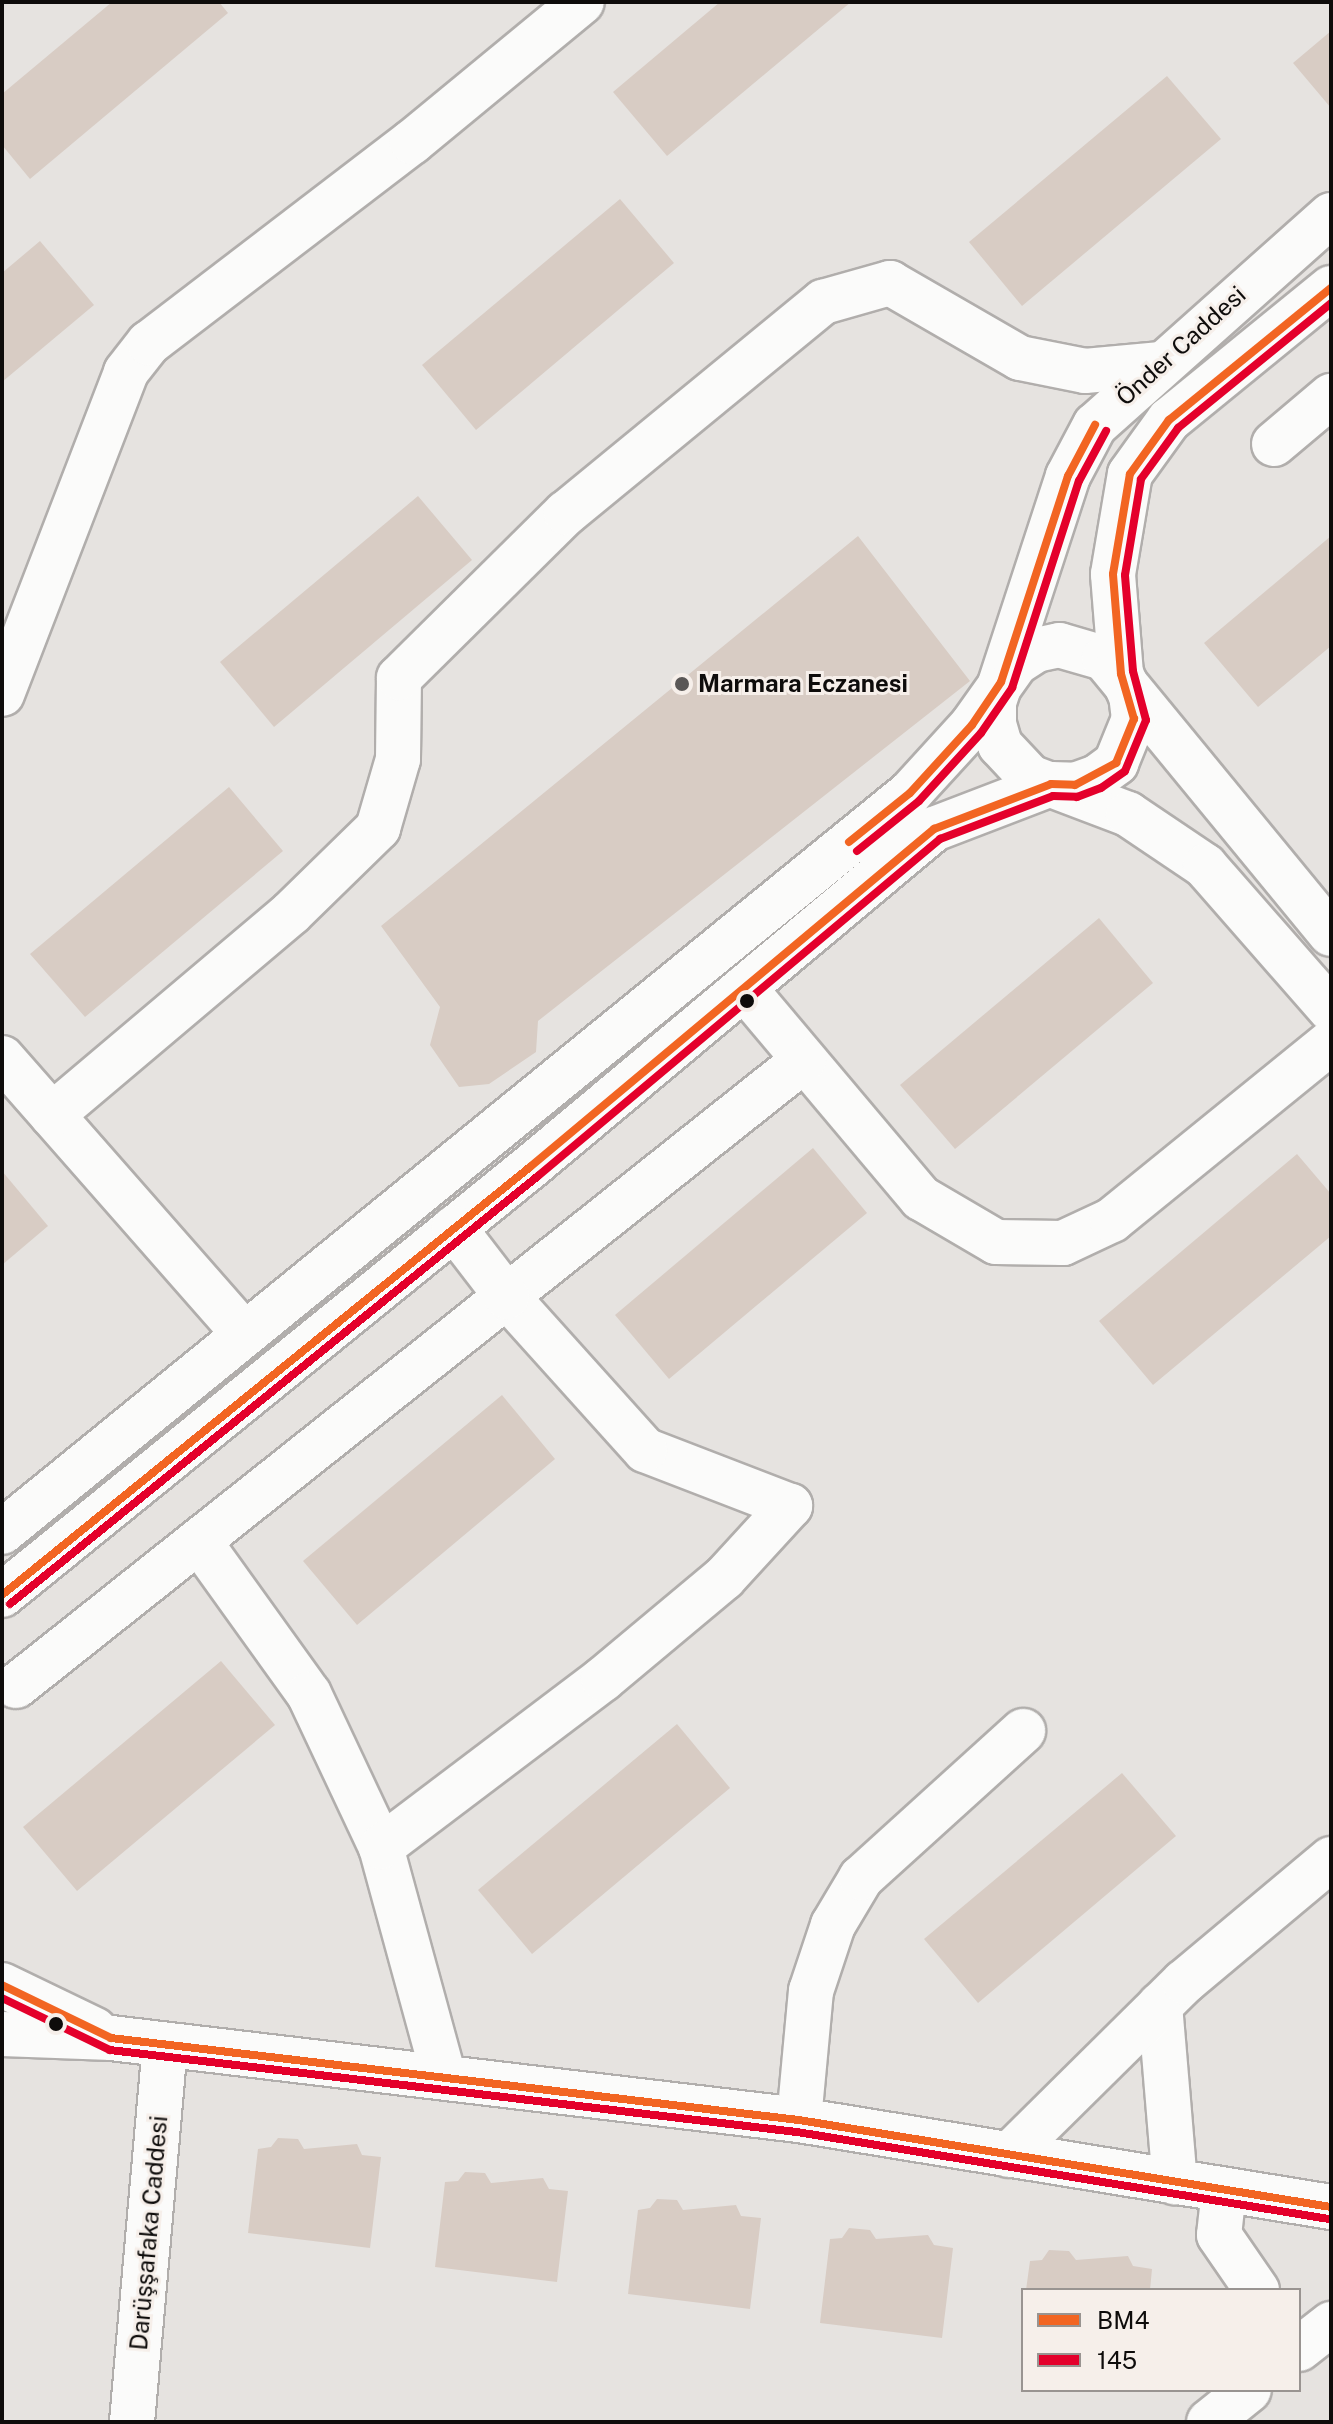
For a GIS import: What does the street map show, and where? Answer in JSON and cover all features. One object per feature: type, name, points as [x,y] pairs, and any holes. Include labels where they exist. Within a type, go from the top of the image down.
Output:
[{"type":"street","points":[[2,694],[126,372],[149,343],[412,142],[582,2]]},
{"type":"street","name":"Önder Caddesi","points":[[1001,682],[1068,476],[1095,425],[1159,364],[1331,215]]},
{"type":"street","points":[[52,1115],[291,913],[378,828],[398,759],[399,678],[566,513],[823,302],[890,283],[1020,358],[1085,371],[1159,364]]},
{"type":"street","points":[[2,1595],[454,1228],[934,829],[1051,784],[1075,785],[1116,763],[1134,719],[1131,696],[1121,674],[1113,574],[1130,474],[1169,420],[1331,288]]},
{"type":"street","points":[[1274,444],[1331,396]]},
{"type":"street","points":[[2,1532],[243,1332],[910,793],[972,725],[1016,663],[1059,645],[1104,658],[1121,674],[1149,718],[1331,934]]},
{"type":"street","points":[[1001,682],[994,702],[1000,745],[1030,777],[1128,814],[1205,866],[1331,1010]]},
{"type":"street","points":[[744,988],[921,1198],[996,1242],[1063,1243],[1112,1220],[1331,1042]]},
{"type":"street","points":[[2,1058],[243,1332]]},
{"type":"street","points":[[16,1686],[804,1060]]},
{"type":"street","points":[[381,1847],[603,1679],[724,1578],[790,1506],[645,1450],[507,1297],[454,1228]]},
{"type":"street","points":[[199,1541],[309,1694],[381,1847],[444,2077]]},
{"type":"street","points":[[799,2120],[811,1991],[833,1925],[861,1878],[1023,1731]]},
{"type":"street","points":[[1009,2155],[1160,2005],[1331,1859]]},
{"type":"street","points":[[2,1985],[111,2038]]},
{"type":"street","points":[[1160,2005],[1175,2182]]},
{"type":"street","points":[[2,2034],[111,2038],[799,2120],[1331,2207]]},
{"type":"street","name":"Darüşşafaka Caddesi","points":[[132,2422],[165,2044]]},
{"type":"street","points":[[1224,2190],[1219,2235],[1256,2288]]},
{"type":"street","points":[[1301,2347],[1331,2324]]},
{"type":"street","points":[[1209,2422],[1246,2392]]},
{"type":"building","points":[[112,2],[219,2],[228,13],[30,179],[2,145],[2,94]]},
{"type":"building","points":[[720,2],[851,2],[667,156],[613,92]]},
{"type":"building","points":[[1331,31],[1331,108],[1293,63]]},
{"type":"building","points":[[1167,76],[1221,139],[1022,306],[969,242]]},
{"type":"building","points":[[620,199],[674,263],[476,430],[422,365]]},
{"type":"building","points":[[40,241],[94,305],[2,382],[2,273]]},
{"type":"building","points":[[418,496],[472,560],[274,727],[220,662]]},
{"type":"building","points":[[858,536],[970,681],[538,1021],[536,1052],[489,1084],[459,1087],[430,1045],[440,1007],[381,926]]},
{"type":"building","points":[[1331,536],[1331,646],[1258,707],[1204,643]]},
{"type":"building","points":[[229,787],[283,851],[85,1017],[30,954]]},
{"type":"building","points":[[1099,918],[1153,983],[955,1149],[900,1085]]},
{"type":"building","points":[[813,1148],[867,1213],[669,1379],[615,1315]]},
{"type":"building","points":[[1297,1154],[1331,1194],[1331,1236],[1153,1385],[1099,1321]]},
{"type":"building","points":[[2,1171],[48,1226],[2,1265]]},
{"type":"building","points":[[502,1395],[555,1459],[357,1625],[303,1561]]},
{"type":"building","points":[[221,1661],[275,1725],[77,1891],[23,1827]]},
{"type":"building","points":[[677,1724],[730,1788],[532,1954],[478,1890]]},
{"type":"building","points":[[1122,1773],[1176,1836],[978,2003],[924,1939]]},
{"type":"building","points":[[278,2138],[298,2139],[304,2149],[357,2144],[362,2155],[381,2157],[370,2248],[248,2233],[258,2149],[271,2147]]},
{"type":"building","points":[[465,2172],[485,2173],[491,2183],[543,2178],[549,2189],[568,2191],[557,2282],[435,2267],[445,2182],[458,2181]]},
{"type":"building","points":[[657,2199],[677,2200],[683,2210],[736,2205],[741,2216],[761,2218],[750,2309],[628,2294],[638,2210],[650,2208]]},
{"type":"building","points":[[849,2228],[870,2230],[876,2239],[928,2235],[934,2245],[953,2248],[942,2338],[820,2323],[830,2239],[842,2238]]},
{"type":"building","points":[[1049,2250],[1069,2251],[1076,2260],[1128,2256],[1133,2266],[1152,2269],[1150,2288],[1026,2288],[1030,2261],[1042,2260]]},
{"type":"transit line","name":"BM4","points":[[2,1595],[530,1167],[934,829],[1051,784],[1075,785],[1116,763],[1134,719],[1121,674],[1113,574],[1130,474],[1169,420],[1331,288]]},
{"type":"transit line","name":"145","points":[[10,1604],[538,1176],[940,839],[1053,796],[1077,797],[1101,788],[1125,771],[1146,720],[1133,671],[1125,575],[1141,479],[1178,428],[1331,303]]},
{"type":"transit line","name":"BM4","points":[[849,842],[910,793],[972,725],[1001,682],[1068,476],[1095,425]]},
{"type":"transit line","name":"145","points":[[857,851],[919,801],[981,733],[1012,688],[1079,481],[1106,431]]},
{"type":"transit line","name":"BM4","points":[[2,1985],[111,2038],[799,2120],[1331,2207]]},
{"type":"transit line","name":"145","points":[[2,1998],[110,2050],[797,2132],[1329,2219]]},
{"type":"place","name":"Marmara Eczanesi","points":[[682,684]]}]
